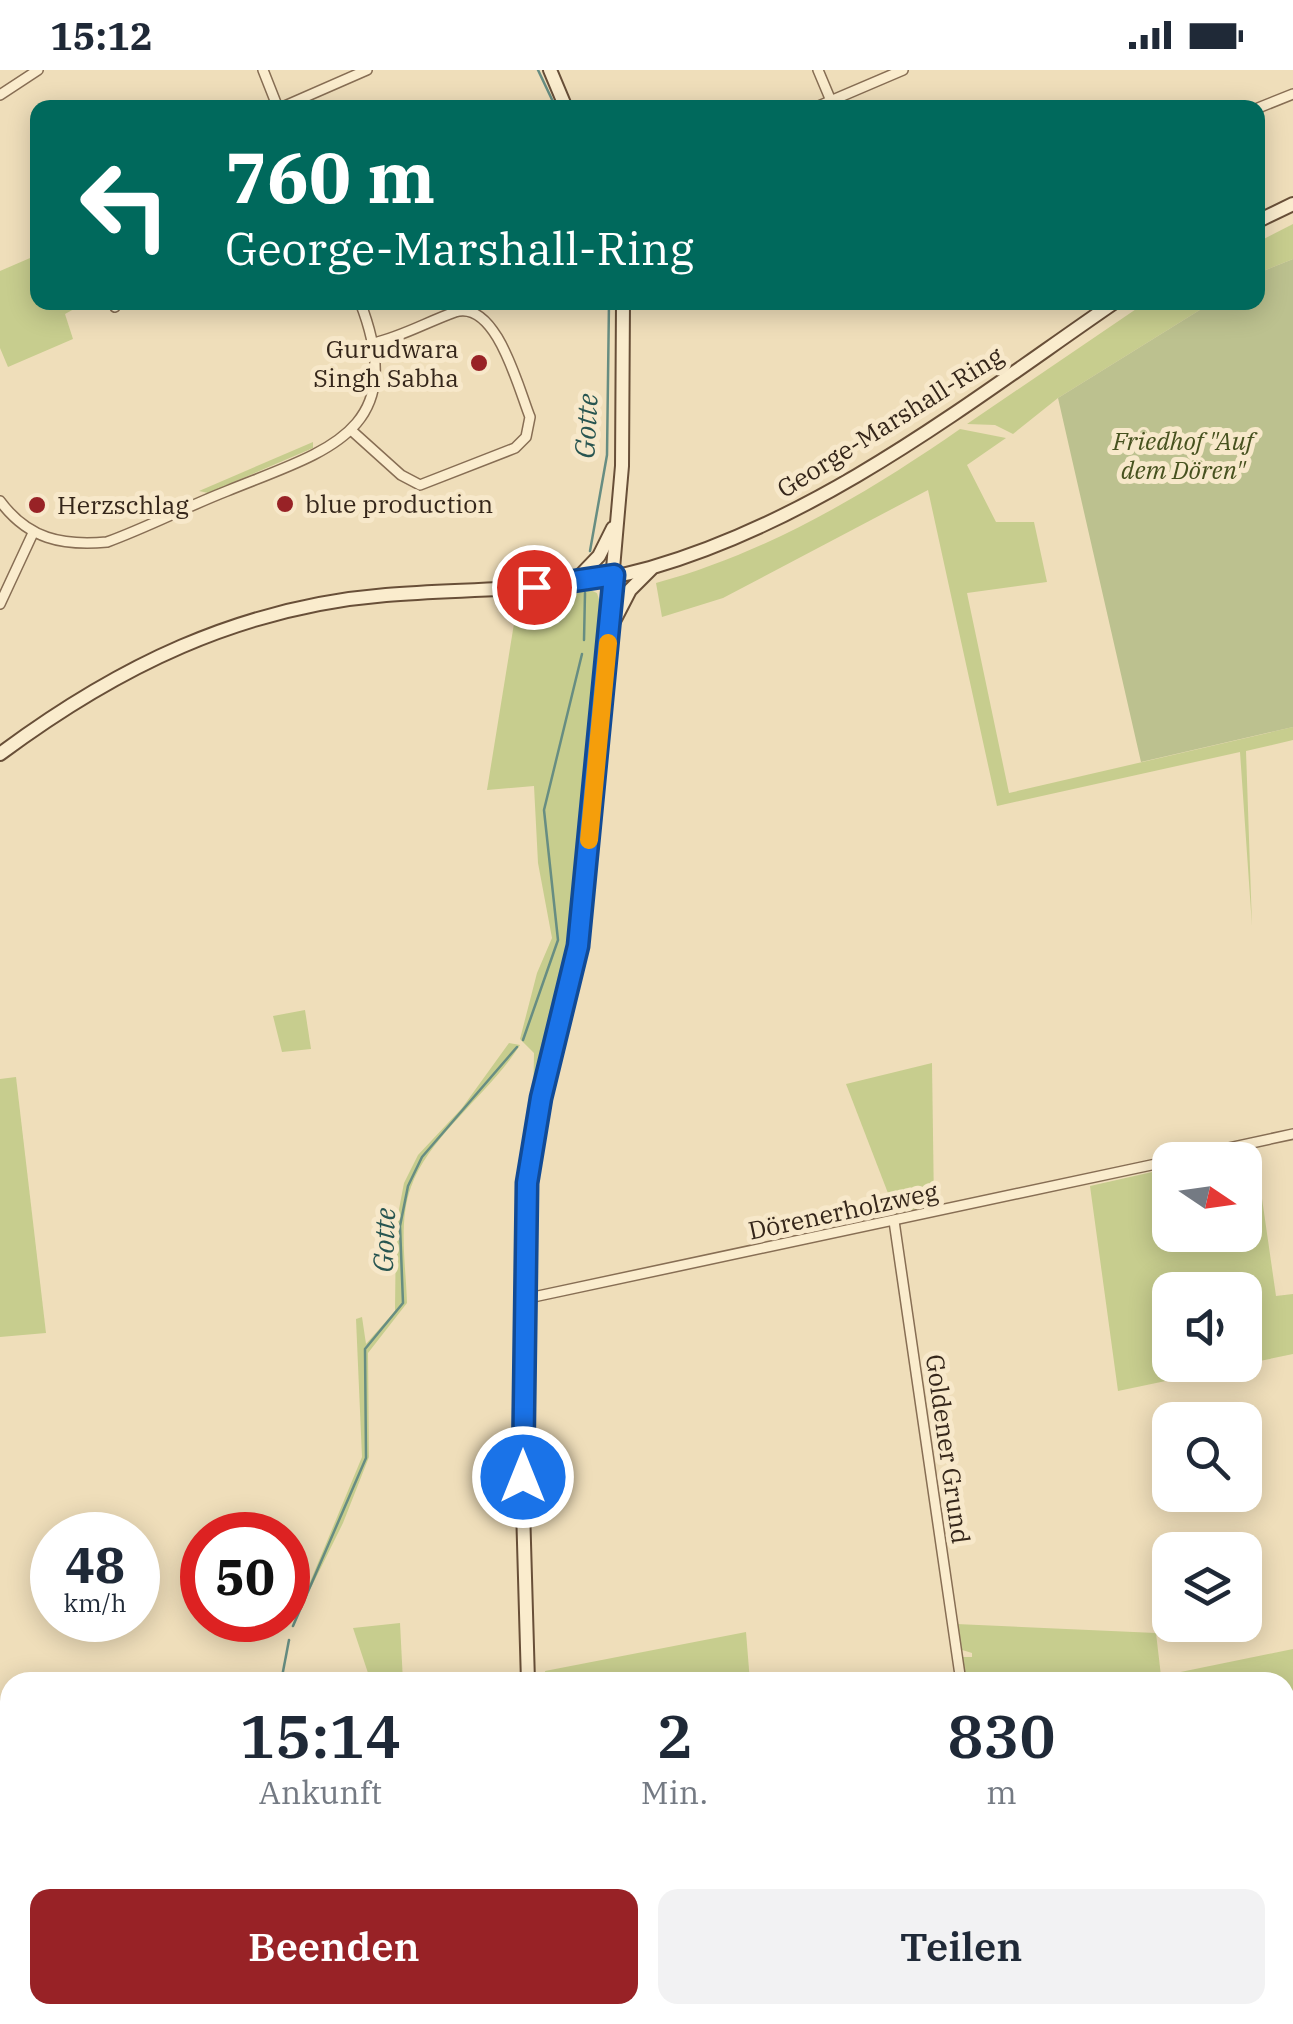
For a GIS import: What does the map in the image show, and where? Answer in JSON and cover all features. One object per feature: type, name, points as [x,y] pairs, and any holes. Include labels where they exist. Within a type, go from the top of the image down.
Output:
[{"type":"main road","points":[[550,70],[563,100]]},
{"type":"main road","points":[[1265,218],[1293,204]]},
{"type":"main road","points":[[528,1672],[523,1508],[529,1163],[578,946],[614,575],[624,310]]},
{"type":"main road","name":"George-Marshall-Ring","points":[[0,754],[68,706],[144,661],[232,625],[316,603],[575,582],[614,575],[653,567],[787,515],[848,480],[1103,310]]},
{"type":"main road","points":[[575,582],[599,556],[618,516]]},
{"type":"main road","points":[[609,632],[630,590],[653,567]]},
{"type":"street","points":[[0,95],[38,70]]},
{"type":"street","points":[[262,70],[275,100]]},
{"type":"street","points":[[298,100],[367,70]]},
{"type":"street","points":[[818,70],[831,100]]},
{"type":"street","points":[[841,100],[902,70]]},
{"type":"street","points":[[1265,105],[1293,94]]},
{"type":"street","points":[[0,502],[32,533],[78,545],[107,542],[301,464],[351,430],[374,385],[374,343],[363,310]]},
{"type":"street","points":[[351,430],[402,475],[420,485],[515,448],[529,427],[530,417],[490,324],[474,311],[459,310],[374,343]]},
{"type":"street","points":[[0,604],[32,533]]},
{"type":"street","name":"Dörenerholzweg","points":[[1255,1142],[1293,1134]]},
{"type":"street","name":"Dörenerholzweg","points":[[524,1299],[1152,1164]]},
{"type":"street","name":"Goldener Grund","points":[[894,1221],[961,1672]]},
{"type":"green space","points":[[1293,224],[1293,259],[1265,270],[1265,238]]},
{"type":"green space","points":[[30,258],[30,310],[72,310],[65,314],[73,339],[8,367],[0,348],[0,271]]},
{"type":"green space","name":"Friedhof \"Auf dem Dören\"","points":[[1293,259],[1293,727],[1141,762],[1058,398],[1200,310],[1265,310],[1265,270]]},
{"type":"green space","points":[[1135,310],[1200,310],[1058,398],[1013,434],[995,425],[967,424]]},
{"type":"green space","points":[[960,429],[1006,438],[967,465],[996,522],[1034,522],[1047,582],[967,593],[1009,793],[1293,727],[1293,740],[1246,751],[1252,926],[1240,752],[997,806],[928,490],[723,598],[662,617],[656,583],[737,556],[814,519]]},
{"type":"green space","points":[[313,442],[313,448],[208,493],[199,491]]},
{"type":"green space","points":[[590,590],[597,593],[601,606],[578,900],[573,944],[533,1108],[534,1053],[520,1039],[537,973],[552,938],[538,863],[534,786],[487,790],[518,599]]},
{"type":"green space","points":[[305,1010],[311,1049],[282,1052],[273,1016]]},
{"type":"green space","points":[[509,1043],[520,1045],[432,1150],[411,1187],[404,1229],[407,1303],[368,1353],[369,1457],[343,1523],[310,1590],[362,1457],[356,1319],[362,1317],[366,1344],[395,1311],[396,1225],[404,1183],[418,1155],[462,1108]]},
{"type":"green space","points":[[932,1063],[934,1206],[896,1214],[846,1084]]},
{"type":"green space","points":[[16,1077],[46,1333],[0,1337],[0,1079]]},
{"type":"green space","points":[[1152,1172],[1152,1252],[1262,1252],[1262,1199],[1276,1296],[1293,1294],[1293,1354],[1262,1360],[1262,1272],[1152,1272],[1152,1382],[1161,1382],[1118,1391],[1090,1186]]},
{"type":"green space","points":[[400,1623],[402,1672],[368,1672],[353,1628]]},
{"type":"green space","points":[[956,1624],[1152,1633],[1161,1672],[963,1672],[961,1657],[972,1657],[972,1653],[959,1649]]},
{"type":"green space","points":[[746,1632],[749,1672],[545,1671]]},
{"type":"green space","points":[[1293,1649],[1293,1672],[1181,1672]]},
{"type":"waterway","name":"Gotte","points":[[538,70],[552,100]]},
{"type":"waterway","name":"Gotte","points":[[590,551],[607,455],[609,310]]},
{"type":"waterway","name":"Gotte","points":[[584,640],[585,593]]},
{"type":"waterway","name":"Gotte","points":[[523,1040],[558,940],[544,810],[582,654]]},
{"type":"waterway","name":"Gotte","points":[[310,1587],[366,1458],[365,1349],[403,1303],[400,1226],[408,1186],[422,1157],[517,1047]]},
{"type":"waterway","name":"Gotte","points":[[283,1672],[289,1642]]},
{"type":"slow traffic","points":[[589,840],[608,643]]},
{"type":"place","name":"Gurudwara Singh Sabha","points":[[479,363]]},
{"type":"place","name":"blue production","points":[[285,504]]},
{"type":"place","name":"Herzschlag","points":[[37,505]]},
{"type":"route","points":[[523,1477],[527,1183],[541,1098],[578,946],[614,575],[534,587]]}]
